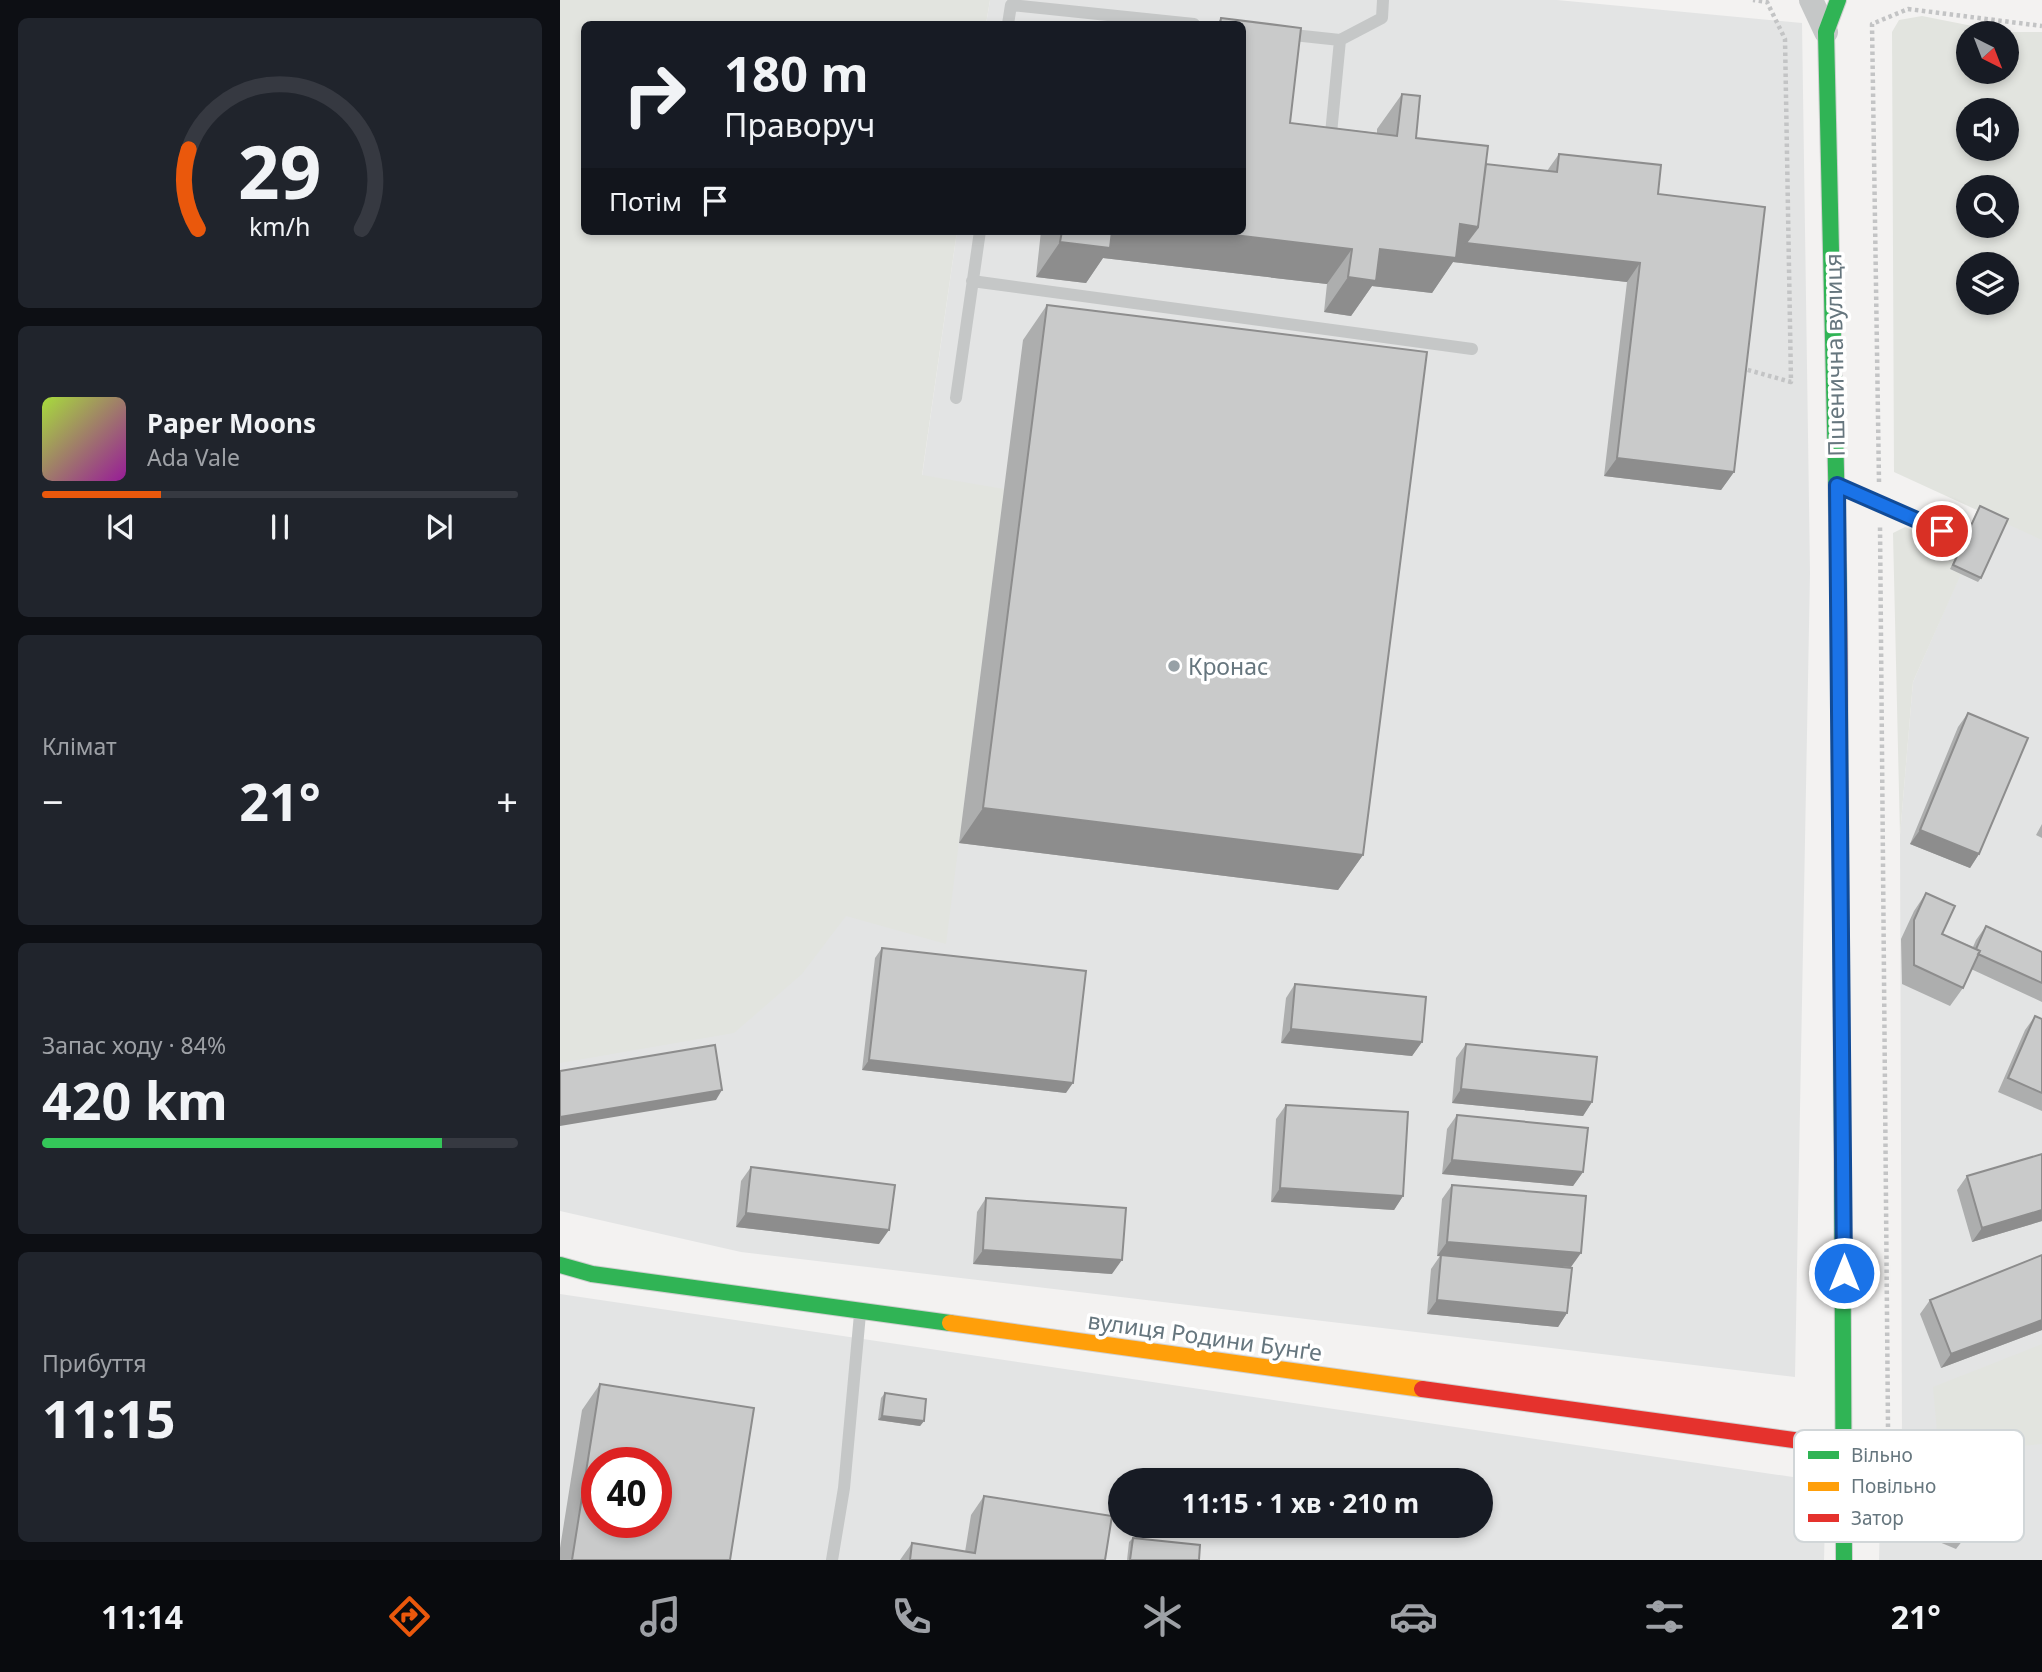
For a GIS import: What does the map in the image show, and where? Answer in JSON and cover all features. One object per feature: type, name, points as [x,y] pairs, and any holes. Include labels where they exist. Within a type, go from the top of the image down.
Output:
[{"type":"street","name":"Пшенична вулиця","points":[[1811,0],[1826,32]]},
{"type":"street","name":"Пшенична вулиця","points":[[1838,0],[1826,32],[1837,485],[1845,1430]]},
{"type":"street","name":"вулиця Родини Бунґе","points":[[560,1265],[592,1275],[1794,1440]]},
{"type":"street","name":"Пшенична вулиця","points":[[1844,1542],[1844,1560]]},
{"type":"lane","points":[[1270,33],[1340,40],[1382,18],[1383,0]]},
{"type":"lane","points":[[1008,21],[1011,5],[1165,21]]},
{"type":"lane","points":[[1329,153],[1340,40]]},
{"type":"lane","points":[[956,398],[978,235]]},
{"type":"lane","points":[[972,281],[1472,349]]},
{"type":"lane","points":[[1837,485],[1963,540]]},
{"type":"lane","points":[[832,1560],[844,1488],[860,1311]]},
{"type":"path","points":[[1735,367],[1791,382],[1785,39],[1767,2],[1753,0]]},
{"type":"path","points":[[1887,1430],[1880,504],[1872,24],[1908,9],[2042,26]]},
{"type":"shaded area","points":[[560,0],[990,0],[986,21],[581,21],[581,235],[956,235],[922,475],[1004,489],[946,944],[846,916],[802,974],[734,1033],[560,1063]]},
{"type":"shaded area","points":[[990,0],[1557,0],[1802,23],[1810,573],[1795,1377],[741,1252],[560,1211],[560,852],[861,904],[956,235],[1246,235],[1246,21],[986,21]]},
{"type":"shaded area","points":[[1922,16],[1956,23],[1956,84],[2020,84],[2020,32],[2042,32],[2042,540],[1894,472],[1892,32],[1899,20]]},
{"type":"shaded area","points":[[2042,381],[2042,1560],[1879,1560],[1879,1542],[2024,1542],[2024,1430],[1902,1430],[1900,835],[1913,682],[1960,575],[1950,569],[1977,511],[1984,515]]},
{"type":"shaded area","points":[[1905,527],[1960,548],[1961,574],[1913,682],[1900,835],[1893,533]]},
{"type":"shaded area","points":[[560,1294],[1794,1477],[1794,1542],[1824,1542],[1824,1560],[560,1560]]},
{"type":"shaded area","points":[[2042,1344],[2042,1444],[2024,1446],[2024,1430],[1937,1430],[1933,1387]]},
{"type":"building","points":[[1221,18],[1245,21],[1220,21]]},
{"type":"building","points":[[1246,21],[1301,28],[1290,123],[1397,136],[1402,94],[1420,96],[1416,138],[1488,146],[1478,227],[1460,224],[1456,258],[1380,249],[1376,281],[1348,277],[1352,249],[1234,235],[1246,235]]},
{"type":"building","points":[[1559,154],[1661,165],[1658,194],[1765,207],[1734,472],[1617,458],[1640,263],[1466,243],[1478,227],[1486,164],[1557,172]]},
{"type":"building","points":[[1061,235],[1112,235],[1110,248],[1060,242]]},
{"type":"building","name":"Кронас","points":[[1047,305],[1427,352],[1363,855],[983,808]]},
{"type":"building","points":[[1980,506],[2008,519],[1981,578],[1953,565]]},
{"type":"building","points":[[1968,713],[2028,738],[1979,854],[1920,830]]},
{"type":"building","points":[[1926,893],[1955,906],[1942,934],[1980,951],[1963,988],[1914,965],[1914,920]]},
{"type":"building","points":[[1986,926],[2042,952],[2042,983],[1978,954],[1980,951],[1976,949]]},
{"type":"building","points":[[882,948],[1086,971],[1073,1083],[869,1060]]},
{"type":"building","points":[[1295,984],[1426,997],[1422,1042],[1291,1029]]},
{"type":"building","points":[[2035,1016],[2042,1019],[2042,1093],[2008,1078]]},
{"type":"building","points":[[1466,1044],[1597,1057],[1592,1102],[1461,1089]]},
{"type":"building","points":[[715,1045],[722,1090],[560,1117],[560,1071]]},
{"type":"building","points":[[1286,1105],[1408,1112],[1403,1196],[1280,1188]]},
{"type":"building","points":[[1457,1115],[1588,1128],[1583,1172],[1452,1160]]},
{"type":"building","points":[[2042,1154],[2042,1210],[1982,1228],[1967,1176]]},
{"type":"building","points":[[751,1167],[895,1185],[889,1230],[746,1213]]},
{"type":"building","points":[[1452,1185],[1586,1196],[1581,1253],[1447,1242]]},
{"type":"building","points":[[986,1198],[1126,1208],[1122,1260],[983,1250]]},
{"type":"building","points":[[1441,1255],[1572,1268],[1567,1313],[1437,1300]]},
{"type":"building","points":[[2042,1255],[2042,1320],[1951,1354],[1930,1300]]},
{"type":"building","points":[[600,1384],[754,1408],[730,1560],[572,1560],[581,1503],[581,1538],[672,1538],[672,1447],[590,1447]]},
{"type":"building","points":[[885,1393],[926,1399],[924,1421],[882,1416]]},
{"type":"building","points":[[984,1496],[1108,1515],[1105,1560],[910,1560],[912,1543],[975,1553]]},
{"type":"building","points":[[1133,1538],[1200,1545],[1199,1560],[1130,1560]]},
{"type":"traffic: fast","points":[[1838,0],[1826,32],[1839,603]]},
{"type":"traffic: fast","points":[[1841,939],[1843,1430]]},
{"type":"traffic: fast","points":[[560,1265],[592,1274],[950,1323]]},
{"type":"traffic: fast","points":[[1844,1542],[1844,1560]]},
{"type":"traffic: slow","points":[[950,1323],[1422,1389]]},
{"type":"traffic: jam","points":[[1839,603],[1841,939]]},
{"type":"traffic: jam","points":[[1422,1389],[1794,1440]]},
{"type":"place","name":"Кронас","points":[[1174,666]]},
{"type":"route","points":[[1844,1273],[1837,485],[1942,531]]}]
